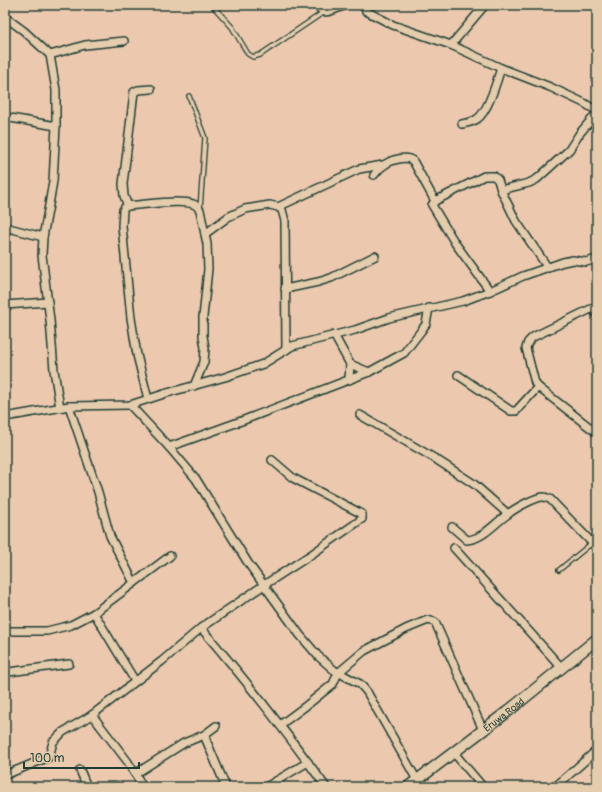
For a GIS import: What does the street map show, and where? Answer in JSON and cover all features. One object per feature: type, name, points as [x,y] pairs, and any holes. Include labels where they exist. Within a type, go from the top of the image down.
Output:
[{"type":"main road","name":"Eruwa Road","points":[[408,787],[454,753],[597,639]]},
{"type":"street","points":[[315,5],[324,12],[331,12],[339,7],[347,5]]},
{"type":"street","points":[[363,5],[366,11],[393,25],[451,45],[500,68],[557,90],[584,103],[597,112],[580,133],[569,150],[537,179],[501,190]]},
{"type":"street","points":[[451,45],[485,5]]},
{"type":"street","points":[[5,17],[24,31],[50,55],[56,90],[53,181],[43,237],[42,255],[54,370],[60,408]]},
{"type":"street","points":[[50,55],[85,45],[124,41]]},
{"type":"street","points":[[462,124],[476,120],[481,116],[494,89],[500,68]]},
{"type":"street","points":[[128,206],[124,196],[123,184],[134,92],[138,90],[151,89]]},
{"type":"street","points":[[5,117],[56,126]]},
{"type":"street","points":[[278,207],[359,169],[410,158],[435,201]]},
{"type":"street","points":[[374,175],[383,165]]},
{"type":"street","points":[[490,291],[455,243],[432,205],[435,201],[484,176],[494,176],[498,180],[501,190],[516,221],[548,268]]},
{"type":"street","points":[[148,399],[137,355],[131,318],[122,226],[123,210],[128,206],[187,203],[197,206],[200,210],[207,244],[208,269],[203,317],[203,336],[205,348],[204,362],[194,386]]},
{"type":"street","points":[[205,234],[240,210],[270,205],[278,207],[282,210],[285,221],[286,350]]},
{"type":"street","points":[[5,227],[43,237]]},
{"type":"street","points":[[286,289],[331,278],[375,256]]},
{"type":"street","points":[[5,417],[69,406],[130,405],[225,377],[263,364],[286,350],[298,345],[355,330],[389,318],[463,300],[563,262],[573,260],[586,262],[597,259]]},
{"type":"street","points":[[5,305],[48,302]]},
{"type":"street","points":[[597,315],[595,307],[533,337],[528,342],[526,348],[535,383],[538,387],[597,433]]},
{"type":"street","points":[[169,447],[369,372],[404,353],[426,324],[430,308]]},
{"type":"street","points":[[334,335],[350,364],[349,380]]},
{"type":"street","points":[[286,338],[298,345]]},
{"type":"street","points":[[350,364],[369,372]]},
{"type":"street","points":[[458,374],[514,412],[538,387]]},
{"type":"street","points":[[130,405],[196,479],[248,563],[300,635],[318,656],[338,673],[360,684],[367,692],[417,780]]},
{"type":"street","points":[[69,406],[98,492],[110,536],[134,583]]},
{"type":"street","points":[[360,415],[434,458],[474,484],[508,514]]},
{"type":"street","points":[[5,775],[49,756],[53,742],[63,732],[92,715],[162,661],[201,628],[362,519],[362,514],[293,478],[272,460]]},
{"type":"street","points":[[452,527],[467,540],[473,540],[508,514],[538,498],[545,497],[550,499],[595,545]]},
{"type":"street","points":[[454,548],[561,667]]},
{"type":"street","points":[[5,631],[47,631],[71,625],[94,613],[170,556]]},
{"type":"street","points":[[94,613],[135,681]]},
{"type":"street","points":[[280,725],[307,706],[333,684],[338,673],[364,651],[406,630],[428,620],[432,620],[435,622],[483,730]]},
{"type":"street","points":[[201,628],[241,675],[326,787]]},
{"type":"street","points":[[5,665],[6,670],[9,672],[69,664]]},
{"type":"street","points":[[92,715],[143,787]]},
{"type":"street","points":[[135,774],[184,743],[204,734],[216,726]]},
{"type":"street","points":[[204,734],[226,787]]},
{"type":"street","points":[[555,787],[597,750]]},
{"type":"street","points":[[454,753],[483,787]]},
{"type":"street","points":[[266,787],[308,762]]},
{"type":"street","points":[[80,770],[87,787]]},
{"type":"lane","points":[[212,5],[232,27],[248,54],[253,57],[260,55],[324,12]]},
{"type":"lane","points":[[189,96],[205,138],[200,210]]},
{"type":"lane","points":[[559,570],[595,545]]}]
